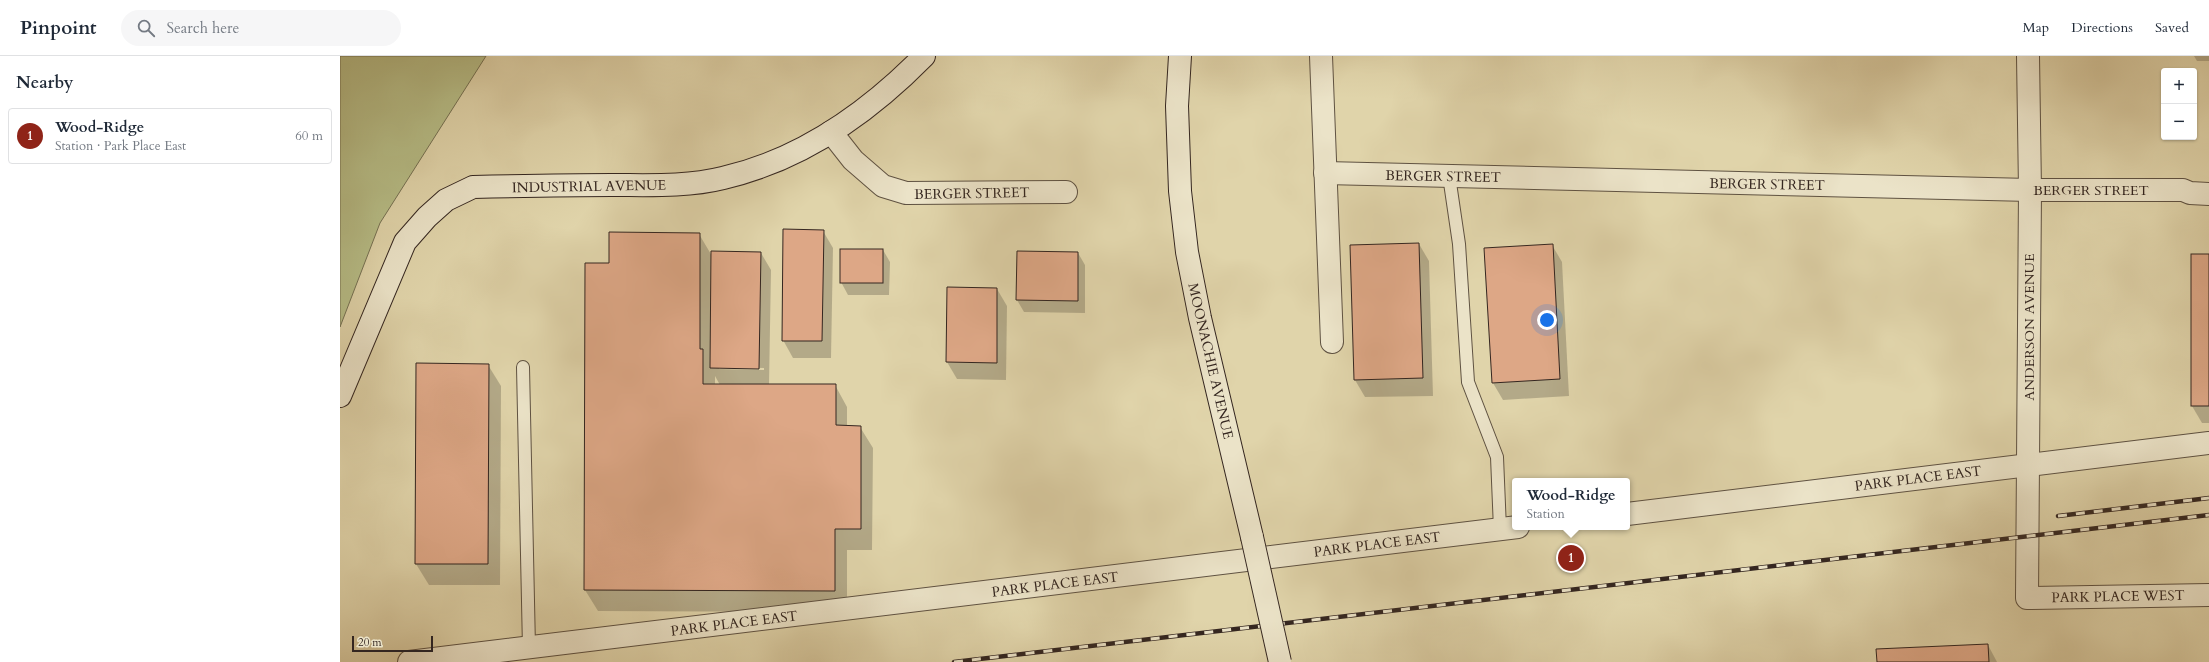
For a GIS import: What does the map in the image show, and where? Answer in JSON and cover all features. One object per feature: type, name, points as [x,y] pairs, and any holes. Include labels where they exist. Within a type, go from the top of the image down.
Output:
[{"type":"street","name":"INDUSTRIAL AVENUE","points":[[340,396],[405,242],[427,217],[446,200],[473,187],[676,185],[721,179],[753,170],[800,150],[831,132],[870,105],[924,56]]},
{"type":"street","name":"MOONACHIE AVENUE","points":[[1180,56],[1177,106],[1180,191],[1187,252],[1200,318],[1280,662]]},
{"type":"street","points":[[1321,56],[1332,342]]},
{"type":"street","name":"ANDERSON AVENUE","points":[[2027,598],[2030,190],[2028,56]]},
{"type":"street","name":"BERGER STREET","points":[[831,132],[853,160],[883,186],[906,194],[1066,192]]},
{"type":"street","name":"BERGER STREET","points":[[1325,173],[2030,190],[2183,190],[2190,193],[2209,194]]},
{"type":"street","name":"PARK PLACE EAST","points":[[1630,514],[2209,443]]},
{"type":"street","name":"PARK PLACE EAST","points":[[409,662],[1509,528]]},
{"type":"street","name":"PARK PLACE WEST","points":[[2027,598],[2209,594]]},
{"type":"lane","points":[[1449,176],[1459,244],[1468,382],[1498,457],[1509,528]]},
{"type":"lane","points":[[523,367],[529,648]]},
{"type":"green space","points":[[340,56],[486,56],[380,223],[340,327]]},
{"type":"building","points":[[783,229],[824,230],[822,341],[782,341]]},
{"type":"building","points":[[609,232],[700,233],[700,349],[703,349],[703,384],[836,384],[836,425],[861,426],[861,529],[835,529],[835,591],[584,590],[585,263],[609,263]]},
{"type":"building","points":[[1419,243],[1423,378],[1354,380],[1350,245]]},
{"type":"building","points":[[1553,244],[1560,379],[1492,383],[1484,248]]},
{"type":"building","points":[[840,249],[883,249],[883,283],[840,283]]},
{"type":"building","points":[[711,251],[761,252],[759,369],[710,368]]},
{"type":"building","points":[[1017,251],[1078,252],[1078,301],[1016,300]]},
{"type":"building","points":[[2191,254],[2209,254],[2209,406],[2191,406]]},
{"type":"building","points":[[947,287],[997,288],[997,363],[946,362]]},
{"type":"building","points":[[416,363],[489,364],[488,564],[415,564]]},
{"type":"building","points":[[1988,644],[1989,662],[1877,662],[1876,649]]},
{"type":"railway","points":[[2058,516],[2209,498]]},
{"type":"railway","points":[[954,662],[2209,515]]},
{"type":"place","name":"Wood-Ridge","points":[[1571,558]]}]
